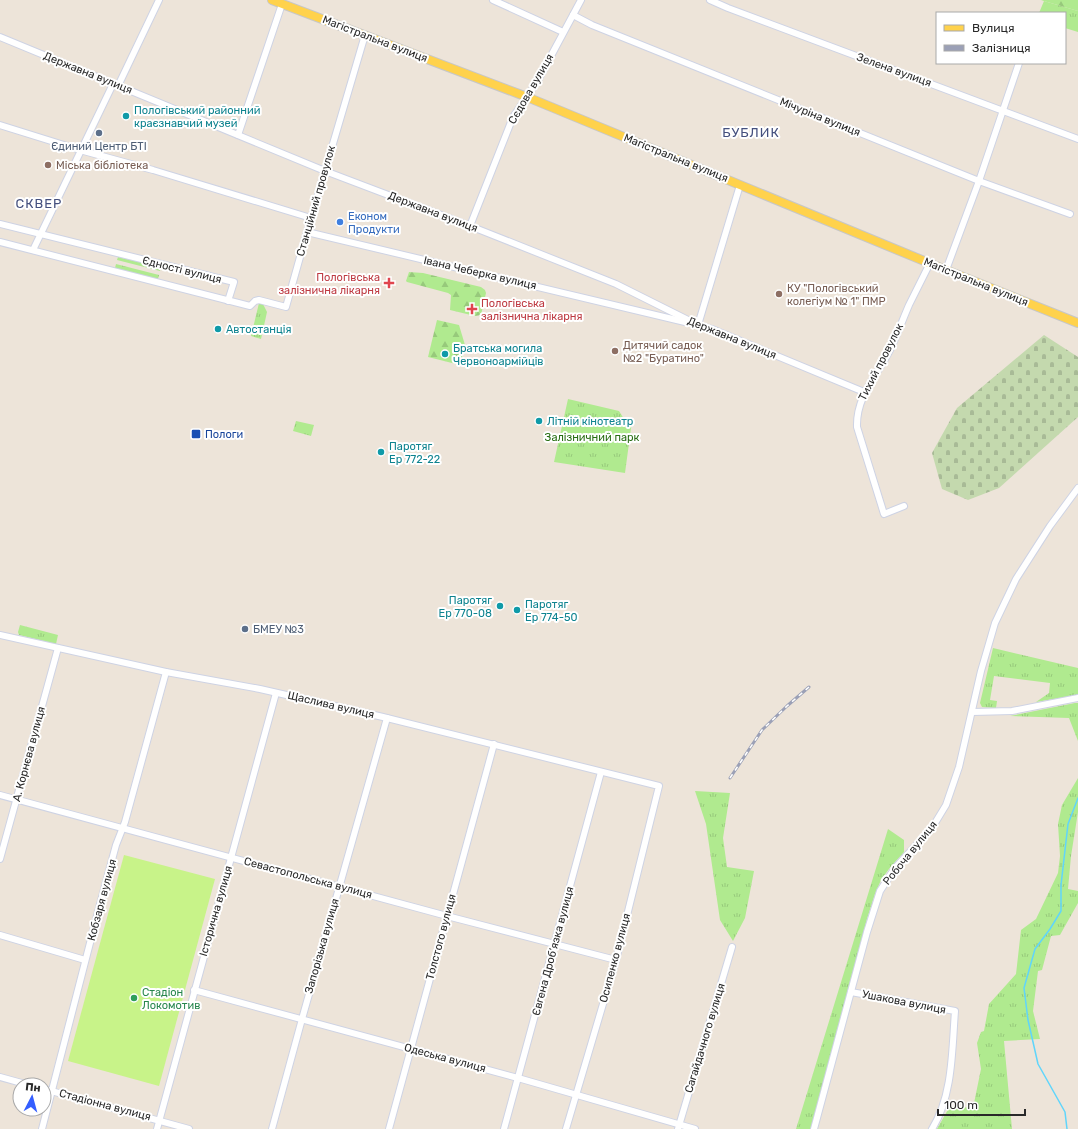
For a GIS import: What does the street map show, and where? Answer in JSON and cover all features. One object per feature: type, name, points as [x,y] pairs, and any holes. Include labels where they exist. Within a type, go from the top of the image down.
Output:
[{"type":"main road","name":"Магістральна вулиця","points":[[272,0],[526,97],[1078,323]]},
{"type":"street","points":[[33,250],[80,150],[116,85],[159,0]]},
{"type":"street","points":[[492,0],[563,32]]},
{"type":"street","name":"Сєдова вулиця","points":[[470,226],[513,117],[537,82],[581,0]]},
{"type":"street","name":"Зелена вулиця","points":[[710,0],[1078,139]]},
{"type":"street","points":[[238,135],[282,4]]},
{"type":"street","name":"Мічуріна вулиця","points":[[573,15],[592,25],[979,181],[1070,214]]},
{"type":"street","name":"Станційний провулок","points":[[228,301],[250,306],[255,301],[259,300],[286,307],[365,35]]},
{"type":"street","points":[[0,45],[2,38]]},
{"type":"street","name":"Державна вулиця","points":[[2,38],[325,171],[470,226],[622,287],[698,325],[712,329],[864,392]]},
{"type":"street","points":[[946,270],[1020,64]]},
{"type":"street","points":[[0,124],[80,150],[153,170],[311,218]]},
{"type":"street","points":[[698,325],[740,185]]},
{"type":"street","name":"Єдності вулиця","points":[[0,224],[234,282],[228,301],[0,242]]},
{"type":"street","name":"Івана Чеберка вулиця","points":[[307,232],[698,325]]},
{"type":"street","name":"Тихий провулок","points":[[904,506],[884,514],[857,427],[858,407],[864,392],[879,370],[890,348],[930,263]]},
{"type":"street","name":"Робоча вулиця","points":[[814,1129],[871,918],[880,891],[891,874],[927,834],[941,814],[955,778],[981,670],[995,623],[1005,600],[1024,566],[1050,526],[1078,488]]},
{"type":"street","name":"Щаслива вулиця","points":[[0,635],[166,672],[276,693],[387,718],[659,786]]},
{"type":"street","name":"А. Корнєва вулиця","points":[[0,859],[58,648]]},
{"type":"street","name":"Кобзаря вулиця","points":[[42,1129],[53,1091],[85,960],[166,672]]},
{"type":"street","name":"Історична вулиця","points":[[157,1129],[276,693]]},
{"type":"street","points":[[972,712],[1012,712],[1078,698]]},
{"type":"street","name":"Запорізька вулиця","points":[[272,1129],[387,718]]},
{"type":"street","name":"Толстого вулиця","points":[[389,1129],[494,744]]},
{"type":"street","name":"Євгена Дроб’язка вулиця","points":[[504,1129],[601,772]]},
{"type":"street","name":"Осипенко вулиця","points":[[566,1129],[616,960],[659,786]]},
{"type":"street","name":"Севастопольська вулиця","points":[[0,795],[447,916],[616,960]]},
{"type":"street","points":[[0,935],[85,960]]},
{"type":"street","name":"Сагайдачного вулиця","points":[[679,1127],[732,947]]},
{"type":"street","name":"Одеська вулиця","points":[[194,990],[576,1094],[679,1127],[695,1129]]},
{"type":"street","name":"Ушакова вулиця","points":[[851,992],[956,1011],[950,1074],[942,1107],[932,1129]]},
{"type":"street","points":[[0,1077],[12,1080]]},
{"type":"street","name":"Стадіонна вулиця","points":[[53,1091],[189,1129]]},
{"type":"green space","points":[[1041,0],[1078,0],[1078,11],[1044,1]]},
{"type":"green space","points":[[1044,1],[1078,11],[1078,32],[1066,28],[1066,12],[1039,12]]},
{"type":"green space","points":[[118,257],[161,267],[160,271],[117,260]]},
{"type":"green space","points":[[116,264],[159,275],[158,279],[115,268]]},
{"type":"green space","points":[[409,272],[423,273],[481,287],[486,293],[481,315],[475,316],[450,310],[451,295],[407,282]]},
{"type":"green space","points":[[259,303],[263,304],[267,312],[261,339],[251,336]]},
{"type":"green space","points":[[437,320],[459,325],[465,345],[460,365],[428,357]]},
{"type":"green space","points":[[1044,335],[1078,357],[1078,417],[999,488],[968,500],[942,489],[932,453],[957,408]]},
{"type":"green space","name":"Залізничний парк","points":[[568,399],[619,411],[624,419],[632,421],[625,473],[554,462]]},
{"type":"green space","points":[[296,421],[314,425],[311,436],[293,431]]},
{"type":"green space","points":[[20,625],[58,635],[56,644],[19,635],[18,632]]},
{"type":"green space","points":[[993,648],[1078,668],[1078,695],[1036,702],[1049,693],[1050,683],[994,676],[990,700],[997,701],[996,708],[982,707],[980,703]]},
{"type":"green space","points":[[1078,703],[1078,741],[1069,718],[1010,716]]},
{"type":"green space","points":[[1078,778],[1078,812],[1071,856],[1068,889],[1078,891],[1078,903],[1060,935],[1051,936],[1042,970],[1038,971],[1033,1011],[1040,1039],[1004,1041],[1012,1129],[937,1129],[950,1106],[973,1108],[981,1069],[977,1043],[981,1032],[984,1031],[989,1004],[1016,974],[1021,930],[1036,919],[1058,873],[1060,856],[1058,824],[1062,805]]},
{"type":"green space","points":[[695,791],[730,793],[723,838],[727,867],[754,871],[745,918],[733,941],[720,920],[706,824]]},
{"type":"green space","points":[[888,829],[904,840],[904,852],[881,880],[875,894],[867,919],[812,1129],[796,1129]]},
{"type":"green space","name":"Стадіон Локомотив","points":[[124,855],[215,879],[159,1086],[68,1061]]},
{"type":"waterway","points":[[1067,1129],[1065,1112],[1038,1064],[1028,1020],[1024,988],[1035,949],[1061,911],[1061,885],[1068,824],[1078,798]]},
{"type":"railway","points":[[730,778],[762,730],[809,687]]},
{"type":"place","name":"Пологівський районний краєзнавчий музей","points":[[126,116]]},
{"type":"place","name":"Єдиний Центр БТІ","points":[[99,133]]},
{"type":"place","name":"Міська бібліотека","points":[[48,165]]},
{"type":"place","name":"Економ Продукти","points":[[340,222]]},
{"type":"place","name":"Пологiвська залiзнична лiкарня","points":[[389,283]]},
{"type":"place","name":"КУ \"Пологівський колегіум № 1\" ПМР","points":[[779,294]]},
{"type":"place","name":"Пологівська залізнична лікарня","points":[[472,309]]},
{"type":"place","name":"Автостанція","points":[[218,329]]},
{"type":"place","name":"Дитячий садок №2 \"Буратино\"","points":[[615,351]]},
{"type":"place","name":"Братська могила Червоноармійців","points":[[445,354]]},
{"type":"place","name":"Літній кінотеатр","points":[[539,421]]},
{"type":"place","name":"Пологи","points":[[196,434]]},
{"type":"place","name":"Паротяг Ер 772-22","points":[[381,452]]},
{"type":"place","name":"Паротяг Ер 770-08","points":[[500,606]]},
{"type":"place","name":"Паротяг Ер 774-50","points":[[517,610]]},
{"type":"place","name":"БМЕУ №3","points":[[245,629]]},
{"type":"place","name":"Стадіон Локомотив","points":[[134,998]]},
{"type":"district","name":"БУБЛИК","points":[[751,132]]},
{"type":"district","name":"СКВЕР","points":[[39,203]]}]
